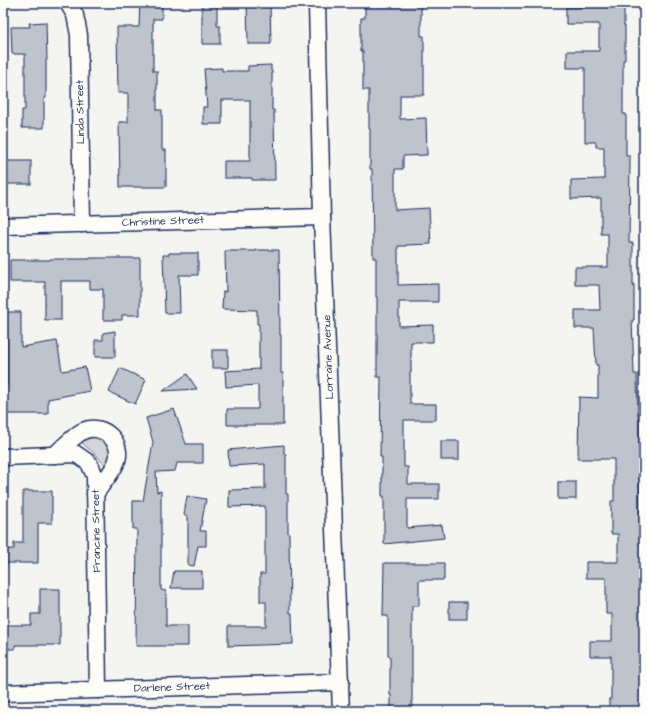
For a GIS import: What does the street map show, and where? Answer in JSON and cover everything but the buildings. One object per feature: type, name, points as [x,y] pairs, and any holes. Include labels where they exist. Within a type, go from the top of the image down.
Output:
[{"type":"street","name":"Linda Street","points":[[68,3],[75,15],[79,35],[82,224]]},
{"type":"street","name":"Lorraine Avenue","points":[[317,3],[322,217],[341,711]]},
{"type":"street","name":"Christine Street","points":[[3,226],[322,217]]},
{"type":"street","points":[[55,455],[83,431],[89,429],[101,430],[112,437],[118,448],[116,463],[95,494]]},
{"type":"street","name":"Francine Street","points":[[3,457],[76,454],[88,462],[95,476],[98,690]]},
{"type":"street","name":"Darlene Street","points":[[3,693],[341,682]]},
{"type":"shaded area","points":[[89,436],[101,437],[111,449],[110,459],[106,465],[82,442],[82,440]]}]
